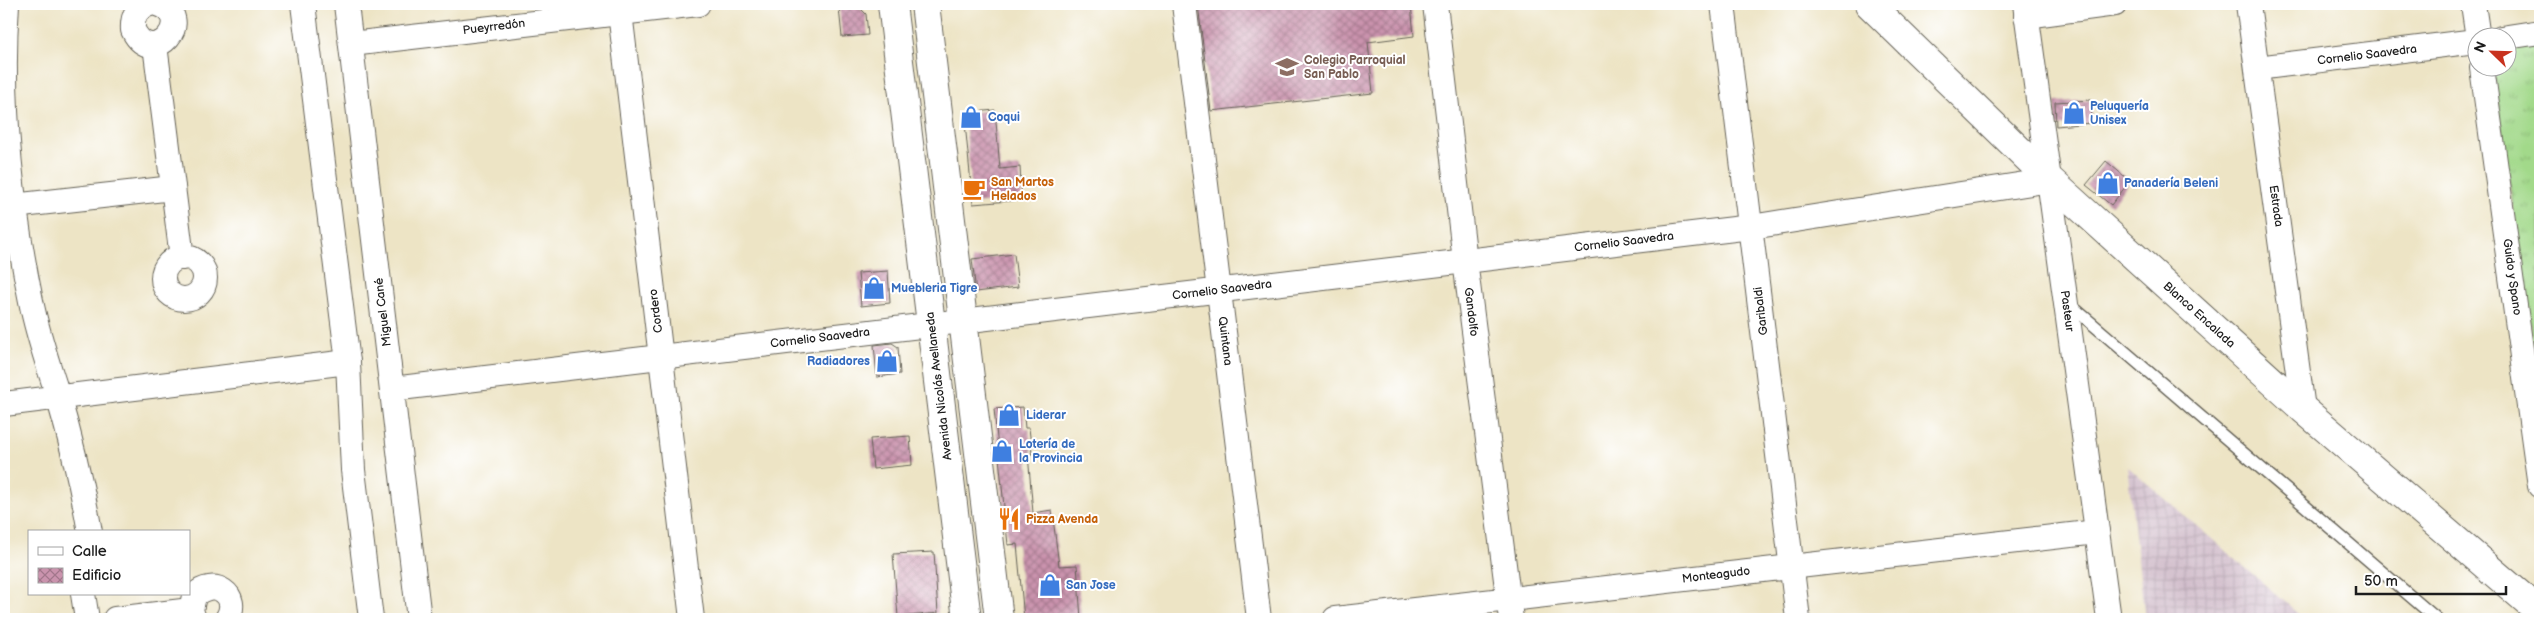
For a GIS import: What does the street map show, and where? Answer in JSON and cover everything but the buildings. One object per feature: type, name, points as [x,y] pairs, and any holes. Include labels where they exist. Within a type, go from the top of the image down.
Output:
[{"type":"main road","name":"Avenida Nicolás Avellaneda","points":[[892,4],[967,619]]},
{"type":"main road","points":[[925,4],[999,619]]},
{"type":"main road","name":"Blanco Encalada","points":[[1870,4],[2050,180],[2303,409],[2540,612]]},
{"type":"street","points":[[7,4],[7,171],[10,206],[31,301],[50,399],[61,472],[74,530]]},
{"type":"street","points":[[150,4],[138,10],[134,15],[133,30],[141,41],[155,45],[167,40],[171,35],[174,22],[169,10],[157,4]]},
{"type":"street","points":[[303,4],[348,362],[353,470],[371,619]]},
{"type":"street","name":"Miguel Cané","points":[[346,4],[419,619]]},
{"type":"street","name":"Pueyrredón","points":[[351,44],[619,8],[698,4]]},
{"type":"street","name":"Quintana","points":[[1184,4],[1259,619]]},
{"type":"street","name":"Gandolfo","points":[[1435,4],[1465,262],[1510,609]]},
{"type":"street","name":"Garibaldi","points":[[1723,4],[1798,619]]},
{"type":"street","points":[[2025,10],[2115,4]]},
{"type":"street","name":"Estrada","points":[[2248,4],[2303,409]]},
{"type":"street","points":[[2473,4],[2477,28]]},
{"type":"street","name":"Cordero","points":[[619,8],[692,619]]},
{"type":"street","name":"Pasteur","points":[[2025,10],[2050,180],[2108,619]]},
{"type":"street","points":[[2516,36],[2540,32]]},
{"type":"street","name":"Cornelio Saavedra","points":[[2257,68],[2466,42]]},
{"type":"street","points":[[155,45],[182,258]]},
{"type":"street","name":"Guido y Spano","points":[[2484,78],[2534,395],[2540,486]]},
{"type":"street","name":"Cornelio Saavedra","points":[[392,389],[1751,227],[2050,180]]},
{"type":"street","points":[[10,206],[173,188]]},
{"type":"street","points":[[4,236],[24,337],[50,399],[83,496],[90,530]]},
{"type":"street","points":[[4,404],[348,362]]},
{"type":"street","name":"Monteagudo","points":[[1336,619],[1510,609],[1792,567],[2097,532]]},
{"type":"street","points":[[115,619],[192,614],[194,596],[205,588],[219,588],[230,598],[232,605],[227,619]]},
{"type":"street","points":[[83,596],[87,619]]},
{"type":"street","points":[[99,596],[102,619]]},
{"type":"lane","points":[[2066,302],[2437,619]]},
{"type":"shaded area","points":[[2127,466],[2305,619],[2145,619]]},
{"type":"green space","points":[[2540,43],[2540,373],[2536,365],[2494,78],[2516,78],[2516,46]]},
{"type":"place","name":"Colegio Parroquial San Pablo","points":[[1287,67]]},
{"type":"place","name":"Peluquería Unisex","points":[[2074,113]]},
{"type":"place","name":"Coqui","points":[[971,117]]},
{"type":"place","name":"Panadería Beleni","points":[[2108,183]]},
{"type":"place","name":"San Martos Helados","points":[[974,189]]},
{"type":"place","name":"Muebleria Tigre","points":[[874,288]]},
{"type":"place","name":"Radiadores","points":[[887,361]]},
{"type":"place","name":"Liderar","points":[[1009,415]]},
{"type":"place","name":"Lotería de la Provincia","points":[[1002,451]]},
{"type":"place","name":"Pizza Avenda","points":[[1009,519]]},
{"type":"place","name":"San Jose","points":[[1050,585]]}]
